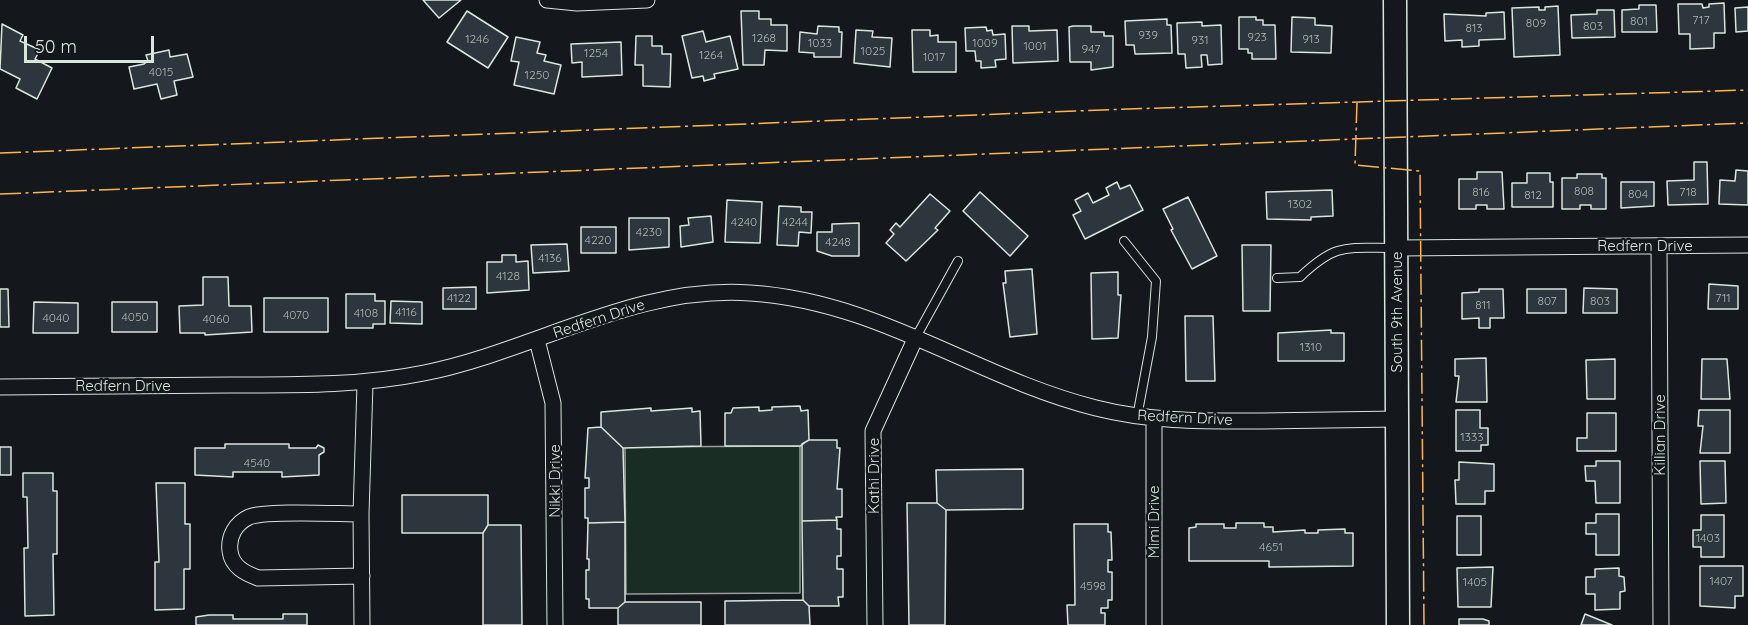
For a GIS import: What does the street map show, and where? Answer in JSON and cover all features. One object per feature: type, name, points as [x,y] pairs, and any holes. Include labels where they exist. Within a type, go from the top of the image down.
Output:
[{"type":"street","points":[[547,0],[577,3],[647,0]]},
{"type":"street","name":"South 9th Avenue","points":[[1395,0],[1398,625]]},
{"type":"street","name":"Redfern Drive","points":[[1397,248],[1748,245]]},
{"type":"street","name":"Killian Drive","points":[[1659,246],[1661,625]]},
{"type":"street","name":"Redfern Drive","points":[[0,387],[365,384],[450,367],[631,306],[714,292],[754,293],[810,300],[871,319],[1057,396],[1137,417],[1154,419],[1398,419]]},
{"type":"street","name":"Kathi Drive","points":[[875,625],[873,431],[916,338]]},
{"type":"street","name":"Nikki Drive","points":[[537,339],[553,403],[555,625]]},
{"type":"street","points":[[362,625],[361,514],[365,384]]},
{"type":"street","name":"Mimi Drive","points":[[1154,419],[1154,625]]},
{"type":"street","points":[[361,514],[255,515],[239,524],[230,538],[230,546],[236,566],[245,574],[258,578],[362,576]]},
{"type":"lane","points":[[1124,241],[1156,281],[1152,337],[1137,417]]},
{"type":"lane","points":[[1277,278],[1300,277],[1322,256],[1344,248],[1397,248]]},
{"type":"lane","points":[[916,338],[958,261]]},
{"type":"green space","points":[[800,446],[800,593],[626,594],[625,447]]},
{"type":"building","points":[[423,0],[461,0],[439,18]]},
{"type":"building","points":[[1724,3],[1725,33],[1714,33],[1714,48],[1690,49],[1690,34],[1679,34],[1678,4],[1702,4],[1703,8],[1709,7],[1709,4]]},
{"type":"building","points":[[1639,5],[1656,5],[1657,32],[1622,32],[1622,10],[1639,9]]},
{"type":"building","points":[[1558,6],[1560,55],[1514,57],[1512,8],[1539,7],[1539,10],[1545,10],[1545,7]]},
{"type":"building","points":[[1748,7],[1748,31],[1736,32],[1735,8]]},
{"type":"building","points":[[1597,10],[1614,10],[1615,37],[1572,38],[1571,15],[1597,14]]},
{"type":"building","points":[[467,11],[508,37],[488,68],[447,42]]},
{"type":"building","points":[[741,11],[759,11],[759,19],[771,19],[771,25],[787,25],[787,51],[765,50],[764,65],[743,65]]},
{"type":"building","points":[[1504,12],[1505,39],[1479,40],[1479,46],[1462,47],[1462,40],[1445,41],[1444,14],[1486,16],[1486,13]]},
{"type":"building","points":[[1239,17],[1256,17],[1256,20],[1263,20],[1263,25],[1275,25],[1276,59],[1252,59],[1252,53],[1248,53],[1248,49],[1239,49]]},
{"type":"building","points":[[1292,17],[1315,18],[1315,25],[1332,26],[1331,53],[1291,52]]},
{"type":"building","points":[[1167,19],[1167,25],[1171,25],[1172,53],[1135,54],[1134,45],[1126,45],[1125,21]]},
{"type":"building","points":[[1202,22],[1202,26],[1221,25],[1222,64],[1208,65],[1207,55],[1201,55],[1202,67],[1186,68],[1185,54],[1178,54],[1177,23]]},
{"type":"building","points":[[2,24],[23,35],[20,41],[40,50],[35,59],[52,68],[37,99],[16,88],[20,79],[0,69]]},
{"type":"building","points":[[818,26],[839,27],[839,32],[842,32],[841,57],[814,57],[814,53],[799,52],[800,32],[817,34]]},
{"type":"building","points":[[1012,26],[1029,26],[1029,31],[1057,30],[1058,61],[1013,63]]},
{"type":"building","points":[[1091,26],[1091,32],[1104,32],[1104,36],[1113,36],[1113,67],[1091,70],[1091,62],[1070,62],[1069,27]]},
{"type":"building","points":[[986,27],[987,31],[992,30],[993,35],[1005,34],[1006,59],[995,60],[996,67],[981,68],[981,61],[976,61],[975,51],[966,51],[965,28]]},
{"type":"building","points":[[856,30],[873,31],[872,37],[892,38],[890,67],[854,63]]},
{"type":"building","points":[[912,30],[930,30],[930,36],[938,35],[938,42],[956,42],[956,72],[913,72]]},
{"type":"building","points":[[703,31],[706,42],[730,36],[738,69],[714,74],[715,78],[704,81],[703,76],[692,78],[682,36]]},
{"type":"building","points":[[636,36],[652,36],[652,46],[662,46],[662,54],[671,54],[670,87],[643,86],[643,65],[635,65]]},
{"type":"building","points":[[516,37],[540,42],[537,53],[546,55],[544,61],[561,65],[554,94],[514,85],[519,62],[511,61]]},
{"type":"building","points":[[621,42],[622,75],[582,77],[582,62],[572,63],[571,44]]},
{"type":"building","points":[[169,50],[170,57],[187,54],[193,77],[174,81],[177,95],[161,99],[157,84],[134,89],[129,67],[144,64],[148,61],[146,55]]},
{"type":"building","points":[[1694,162],[1707,162],[1708,204],[1668,205],[1667,181],[1694,180]]},
{"type":"building","points":[[1736,170],[1748,171],[1748,205],[1719,204],[1720,180],[1735,181]]},
{"type":"building","points":[[1477,172],[1502,172],[1504,209],[1487,209],[1487,205],[1476,205],[1476,209],[1459,209],[1459,179],[1477,179]]},
{"type":"building","points":[[1527,173],[1550,173],[1550,182],[1553,182],[1553,207],[1512,207],[1512,183],[1527,183]]},
{"type":"building","points":[[1577,174],[1602,174],[1602,178],[1606,178],[1606,209],[1591,209],[1591,205],[1580,205],[1580,209],[1562,209],[1562,178],[1577,178]]},
{"type":"building","points":[[1117,182],[1120,189],[1130,185],[1143,210],[1085,239],[1073,215],[1081,211],[1075,200],[1088,193],[1093,203],[1109,195],[1106,188]]},
{"type":"building","points":[[1621,182],[1654,182],[1654,206],[1621,208]]},
{"type":"building","points":[[1332,190],[1333,216],[1311,217],[1311,220],[1267,219],[1266,192]]},
{"type":"building","points":[[980,192],[1028,236],[1010,256],[963,211]]},
{"type":"building","points":[[930,194],[950,211],[935,228],[938,230],[906,261],[886,243],[894,234],[890,230],[896,223],[900,227]]},
{"type":"building","points":[[1188,197],[1217,256],[1192,269],[1171,230],[1173,229],[1163,209]]},
{"type":"building","points":[[727,200],[762,202],[760,243],[725,242]]},
{"type":"building","points":[[779,206],[801,207],[801,212],[812,212],[811,233],[799,232],[798,246],[777,245]]},
{"type":"building","points":[[711,216],[713,242],[681,247],[680,226],[689,225],[688,218]]},
{"type":"building","points":[[629,218],[669,218],[669,247],[629,250]]},
{"type":"building","points":[[859,223],[859,256],[832,256],[817,251],[817,232],[832,232],[832,224]]},
{"type":"building","points":[[581,227],[616,227],[616,253],[581,253]]},
{"type":"building","points":[[567,244],[569,271],[533,273],[531,245]]},
{"type":"building","points":[[1242,245],[1271,245],[1270,311],[1243,311]]},
{"type":"building","points":[[502,255],[516,255],[516,262],[528,261],[529,290],[487,293],[487,262],[502,262]]},
{"type":"building","points":[[1032,269],[1037,334],[1010,337],[1003,283],[1006,283],[1005,271]]},
{"type":"building","points":[[1118,272],[1118,295],[1121,295],[1118,338],[1092,339],[1091,273]]},
{"type":"building","points":[[203,277],[228,277],[229,306],[251,306],[252,332],[205,335],[205,333],[180,333],[179,306],[203,305]]},
{"type":"building","points":[[1709,284],[1738,286],[1738,309],[1708,309]]},
{"type":"building","points":[[476,287],[476,309],[443,309],[443,288]]},
{"type":"building","points":[[1584,288],[1617,289],[1617,313],[1583,313]]},
{"type":"building","points":[[0,289],[8,289],[9,327],[0,327]]},
{"type":"building","points":[[1479,289],[1503,289],[1504,318],[1490,318],[1490,328],[1479,328],[1479,318],[1462,319],[1462,293],[1479,292]]},
{"type":"building","points":[[1527,289],[1566,289],[1566,313],[1527,313]]},
{"type":"building","points":[[346,294],[375,294],[375,301],[385,301],[385,324],[373,324],[373,328],[346,328]]},
{"type":"building","points":[[264,298],[328,298],[328,332],[264,332]]},
{"type":"building","points":[[391,301],[422,302],[422,324],[390,323]]},
{"type":"building","points":[[34,302],[78,303],[78,333],[33,333]]},
{"type":"building","points":[[112,302],[157,302],[157,332],[112,332]]},
{"type":"building","points":[[1185,316],[1213,316],[1215,381],[1186,381]]},
{"type":"building","points":[[1331,330],[1331,333],[1344,333],[1344,361],[1278,361],[1278,333]]},
{"type":"building","points":[[1486,358],[1487,402],[1456,402],[1459,376],[1455,376],[1455,359]]},
{"type":"building","points":[[1615,359],[1615,399],[1587,399],[1586,360]]},
{"type":"building","points":[[1702,359],[1727,359],[1730,399],[1701,399]]},
{"type":"building","points":[[800,406],[801,411],[808,410],[809,440],[800,446],[725,446],[725,413],[731,413],[733,408],[759,407],[759,411],[772,410],[772,407]]},
{"type":"building","points":[[651,408],[651,411],[692,408],[692,412],[700,411],[701,446],[623,448],[601,427],[601,412]]},
{"type":"building","points":[[1456,410],[1480,410],[1480,428],[1488,428],[1488,445],[1481,445],[1481,451],[1456,451]]},
{"type":"building","points":[[1699,410],[1730,410],[1730,453],[1700,453],[1703,426],[1698,426]]},
{"type":"building","points":[[1587,413],[1616,413],[1616,451],[1577,451],[1577,438],[1587,438]]},
{"type":"building","points":[[601,427],[623,448],[625,522],[588,523],[588,518],[585,518],[585,488],[589,488],[589,478],[585,478],[588,428]]},
{"type":"building","points":[[809,440],[837,440],[837,448],[840,448],[837,489],[842,489],[842,517],[836,517],[837,520],[802,521],[802,444]]},
{"type":"building","points":[[225,444],[289,444],[289,448],[316,448],[318,445],[324,448],[324,452],[319,455],[319,475],[282,477],[282,472],[233,472],[233,477],[195,475],[195,448],[225,448]]},
{"type":"building","points":[[0,447],[11,447],[11,475],[0,475]]},
{"type":"building","points":[[1596,461],[1620,461],[1620,503],[1596,503],[1595,481],[1586,481],[1585,466],[1596,466]]},
{"type":"building","points":[[1700,461],[1725,461],[1726,503],[1701,504]]},
{"type":"building","points":[[1459,462],[1494,464],[1494,491],[1485,491],[1485,504],[1456,504],[1455,480],[1459,480]]},
{"type":"building","points":[[1023,469],[1023,509],[946,510],[937,503],[936,470]]},
{"type":"building","points":[[23,473],[53,473],[53,491],[57,491],[57,554],[53,554],[54,615],[25,616],[24,548],[28,548],[27,497],[23,497]]},
{"type":"building","points":[[156,483],[185,483],[185,524],[190,524],[190,569],[184,569],[184,609],[155,610],[155,562],[159,562]]},
{"type":"building","points":[[402,495],[488,495],[488,525],[483,533],[402,533]]},
{"type":"building","points":[[907,503],[937,503],[946,510],[945,625],[909,625]]},
{"type":"building","points":[[1596,514],[1619,514],[1619,555],[1596,555],[1596,534],[1586,534],[1586,523],[1596,523]]},
{"type":"building","points":[[1701,515],[1724,515],[1724,557],[1701,557],[1701,547],[1693,547],[1693,530],[1701,530]]},
{"type":"building","points":[[1457,516],[1481,516],[1481,555],[1457,555]]},
{"type":"building","points":[[837,520],[837,529],[841,529],[841,556],[837,556],[837,569],[843,569],[843,597],[838,597],[839,606],[809,606],[803,600],[802,521]]},
{"type":"building","points":[[625,522],[625,602],[618,608],[589,608],[589,599],[586,599],[586,570],[589,570],[588,523]]},
{"type":"building","points":[[1236,523],[1264,523],[1264,527],[1273,527],[1273,532],[1305,530],[1305,533],[1318,533],[1318,530],[1345,529],[1345,533],[1353,533],[1353,566],[1269,567],[1269,561],[1189,561],[1189,528],[1196,527],[1196,524],[1224,524],[1224,528],[1236,528]]},
{"type":"building","points":[[1074,524],[1108,524],[1108,532],[1111,532],[1112,560],[1108,560],[1108,572],[1112,572],[1112,600],[1108,600],[1108,608],[1101,608],[1101,613],[1105,613],[1105,625],[1068,625],[1067,605],[1075,605]]},
{"type":"building","points":[[488,525],[521,525],[522,625],[483,625],[483,533]]},
{"type":"building","points":[[1700,566],[1743,566],[1743,596],[1735,596],[1735,608],[1700,606]]},
{"type":"building","points":[[1493,567],[1491,607],[1458,607],[1457,568]]},
{"type":"building","points":[[1619,568],[1619,576],[1624,577],[1625,591],[1620,592],[1620,609],[1595,610],[1595,594],[1586,594],[1586,577],[1595,577],[1595,569]]},
{"type":"building","points":[[803,600],[809,606],[810,625],[725,625],[725,601]]},
{"type":"building","points":[[625,602],[701,602],[701,625],[618,625],[618,608]]},
{"type":"building","points":[[283,614],[307,614],[307,625],[196,625],[196,617],[209,615],[233,615],[233,619],[283,619]]},
{"type":"building","points":[[1585,614],[1612,625],[1581,625]]},
{"type":"building","points":[[1459,619],[1483,619],[1489,621],[1489,625],[1459,625]]},
{"type":"power","points":[[0,153],[1128,109],[1748,90]]},
{"type":"power","points":[[1357,102],[1355,165],[1420,171],[1424,625]]},
{"type":"power","points":[[0,194],[1748,123]]}]
